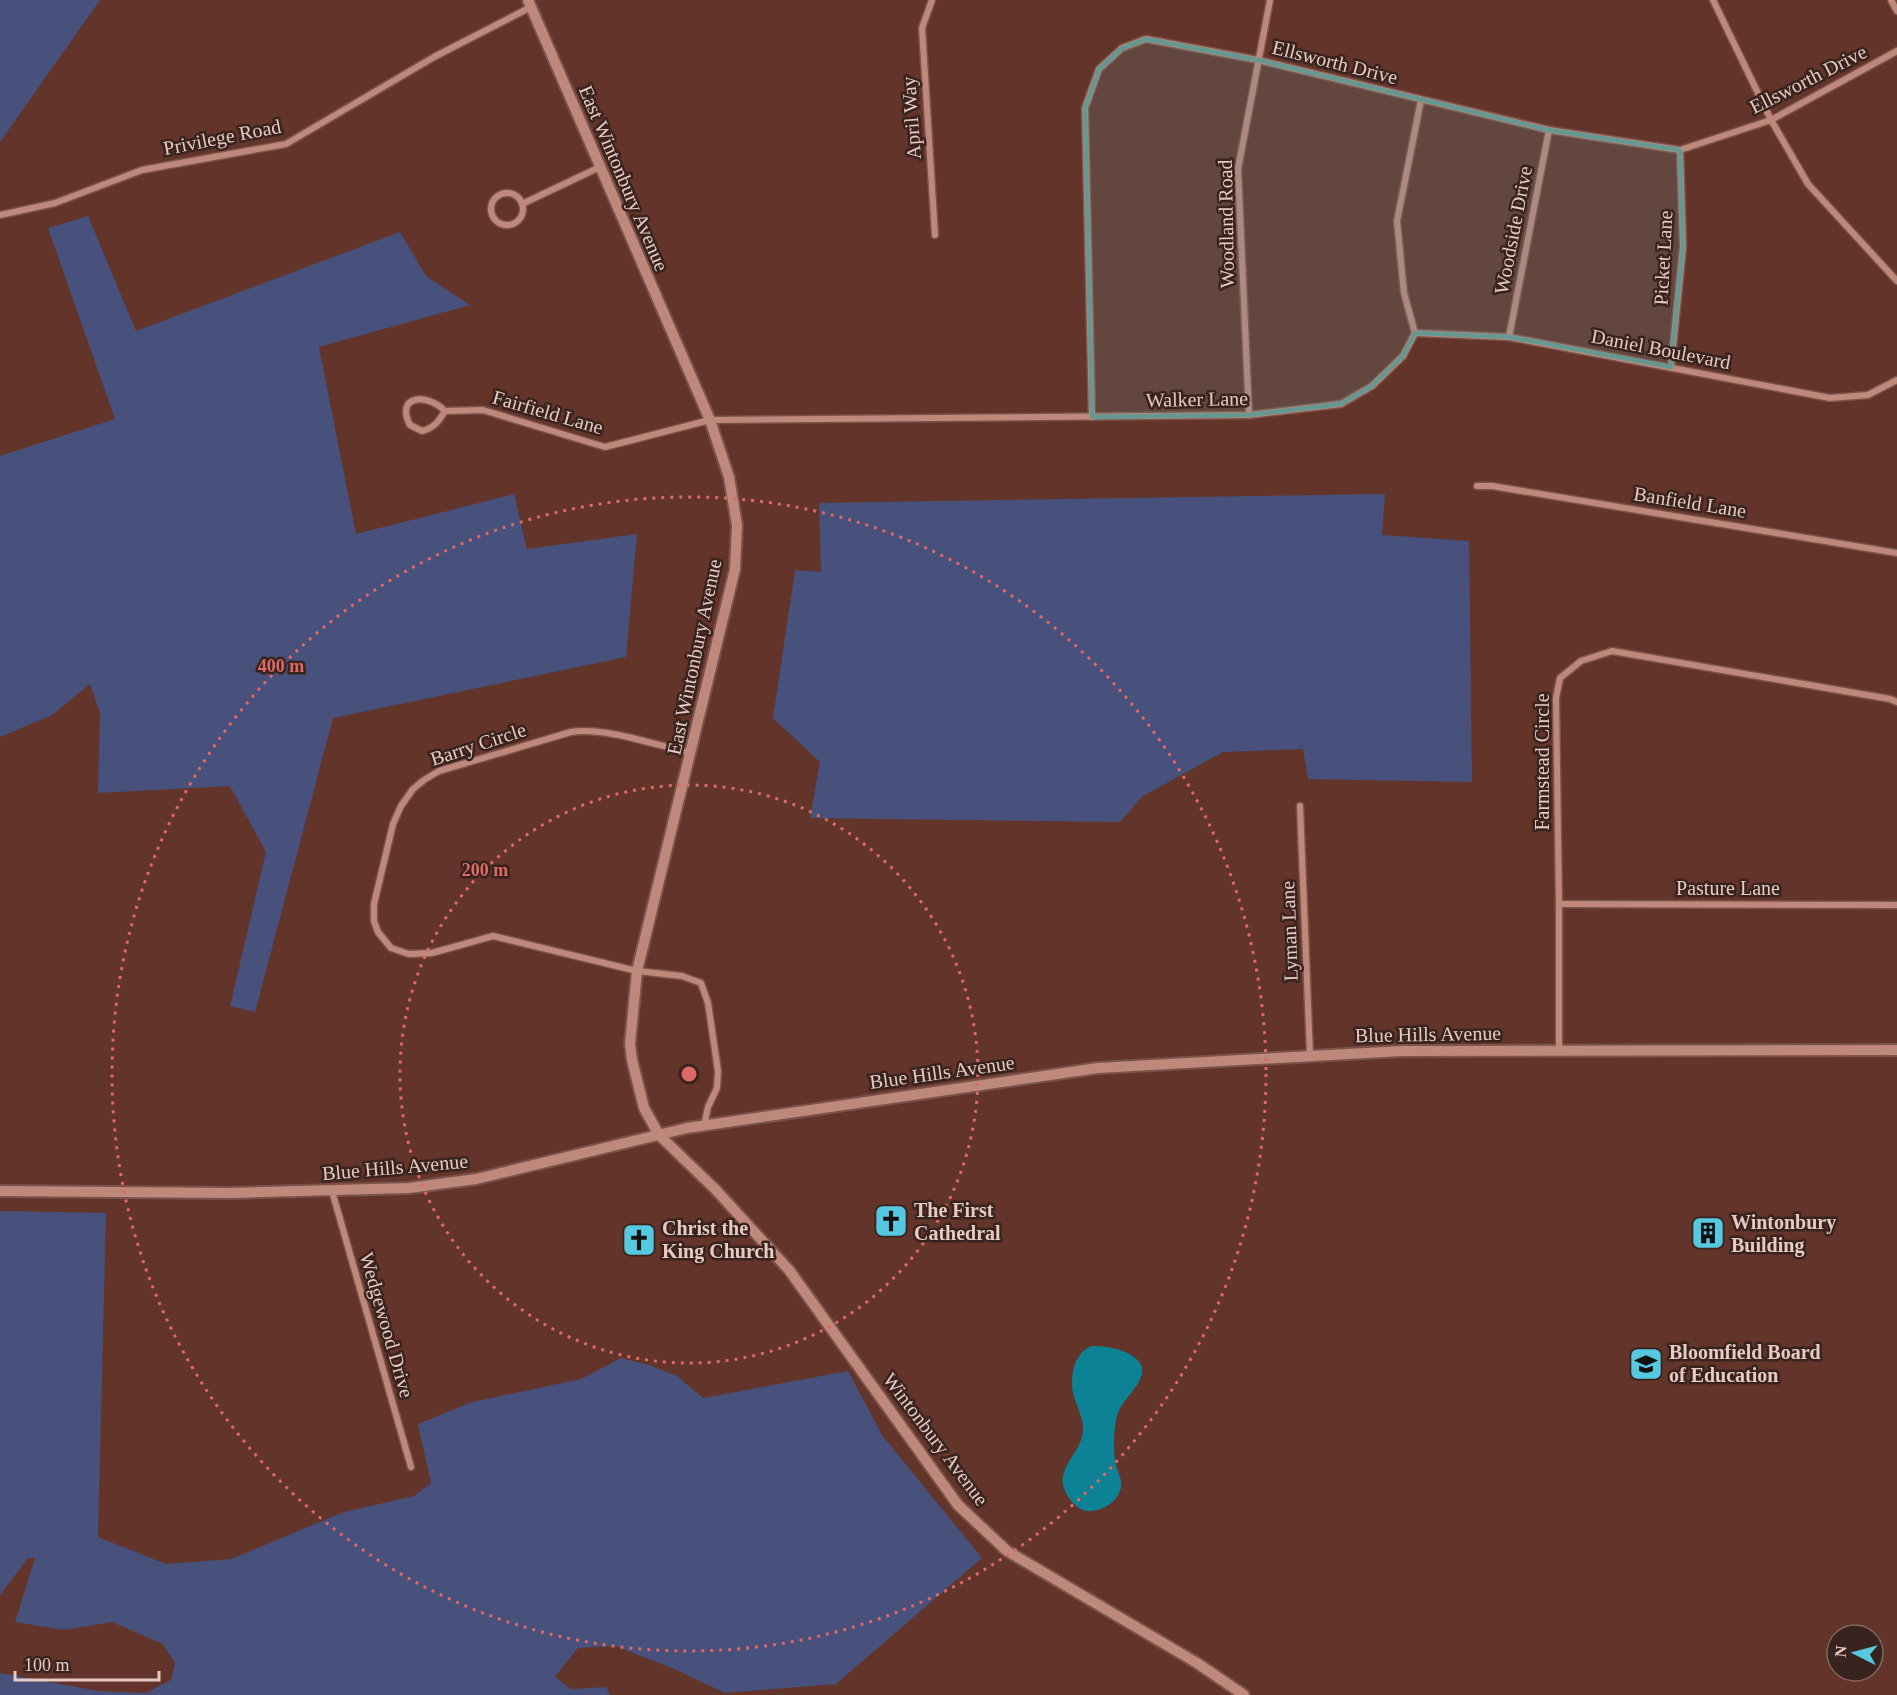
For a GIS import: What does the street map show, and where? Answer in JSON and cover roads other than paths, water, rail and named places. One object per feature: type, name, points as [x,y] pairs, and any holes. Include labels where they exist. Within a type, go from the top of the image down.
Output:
[{"type":"main road","name":"East Wintonbury Avenue","points":[[530,4],[710,420],[730,486],[736,525],[735,569],[638,971],[630,1044],[632,1060],[644,1108],[659,1136]]},
{"type":"main road","name":"Blue Hills Avenue","points":[[0,1191],[220,1193],[410,1188],[476,1179],[704,1126],[1098,1068],[1402,1051],[1897,1050]]},
{"type":"main road","name":"Wintonbury Avenue","points":[[659,1136],[716,1190],[789,1270],[958,1505],[1007,1551],[1197,1663],[1244,1695]]},
{"type":"street","name":"April Way","points":[[932,0],[922,28],[935,235]]},
{"type":"street","name":"Woodland Road","points":[[1249,415],[1238,169],[1270,0]]},
{"type":"street","points":[[1713,0],[1772,120],[1808,184],[1897,280]]},
{"type":"street","points":[[1891,0],[1897,11]]},
{"type":"street","name":"Privilege Road","points":[[0,215],[55,203],[142,170],[286,144],[434,57],[530,4]]},
{"type":"street","name":"Ellsworth Drive","points":[[1092,417],[1085,108],[1099,69],[1122,48],[1146,39],[1258,60],[1549,130],[1680,150],[1772,120],[1897,51]]},
{"type":"street","points":[[1415,333],[1404,293],[1397,220],[1421,100]]},
{"type":"street","name":"Woodside Drive","points":[[1509,337],[1549,130]]},
{"type":"street","name":"Picket Lane","points":[[1671,367],[1683,247],[1680,150]]},
{"type":"street","points":[[522,204],[600,167]]},
{"type":"street","points":[[502,193],[516,195],[522,204],[522,214],[512,224],[497,222],[491,214],[493,199],[502,193]]},
{"type":"street","name":"Walker Lane","points":[[710,420],[1249,415],[1341,404],[1371,386],[1388,371],[1403,356],[1415,333]]},
{"type":"street","name":"Daniel Boulevard","points":[[1415,333],[1509,337],[1830,398],[1868,395],[1897,380]]},
{"type":"street","name":"Fairfield Lane","points":[[445,411],[430,429],[422,431],[410,425],[406,413],[413,400],[421,398],[435,403],[445,411],[483,410],[605,447],[710,420]]},
{"type":"street","name":"Banfield Lane","points":[[1477,486],[1503,488],[1897,553]]},
{"type":"street","name":"Farmstead Circle","points":[[1559,1051],[1556,698],[1560,678],[1581,662],[1611,651],[1897,702]]},
{"type":"street","name":"Barry Circle","points":[[692,753],[588,730],[571,732],[434,774],[424,780],[409,795],[399,810],[393,824],[373,909],[378,933],[391,948],[409,954],[424,954],[493,936],[638,971],[691,978],[701,983],[705,990],[718,1082],[708,1107],[704,1126]]},
{"type":"street","name":"Lyman Lane","points":[[1300,806],[1310,1055]]},
{"type":"street","name":"Pasture Lane","points":[[1559,904],[1897,905]]},
{"type":"street","name":"Wedgewood Drive","points":[[332,1191],[411,1467]]},
{"type":"place","name":"The First Cathedral","points":[[891,1221]]},
{"type":"place","name":"Wintonbury Building","points":[[1708,1233]]},
{"type":"place","name":"Christ the King Church","points":[[639,1240]]},
{"type":"place","name":"Bloomfield Board of Education","points":[[1646,1364]]}]
